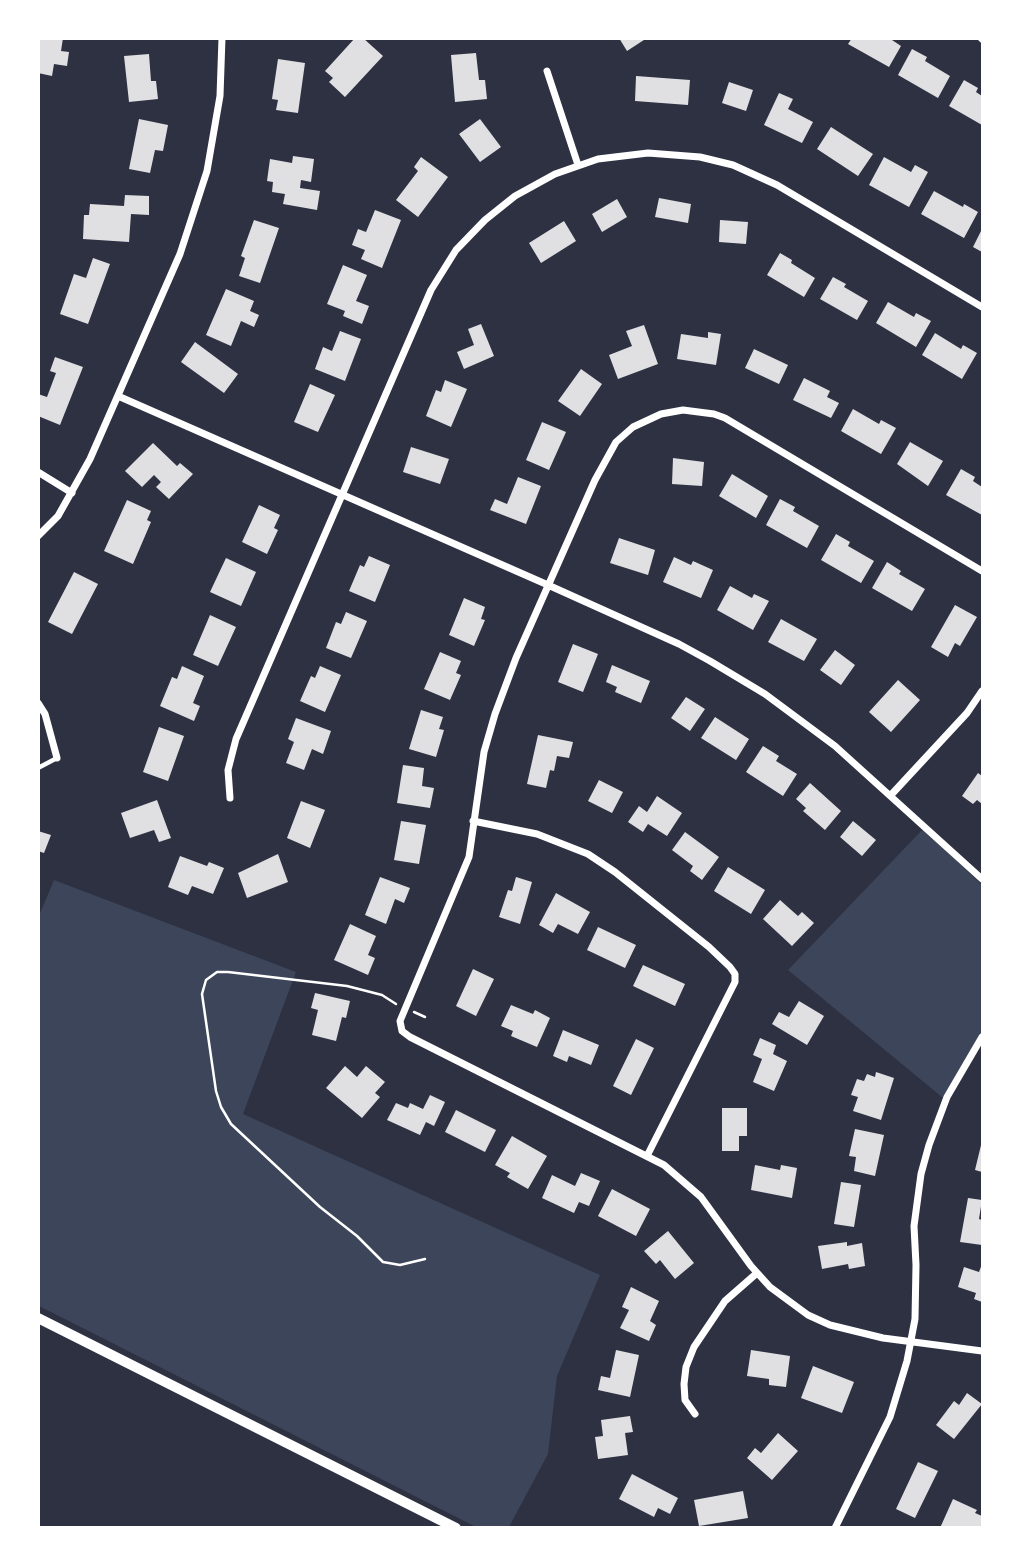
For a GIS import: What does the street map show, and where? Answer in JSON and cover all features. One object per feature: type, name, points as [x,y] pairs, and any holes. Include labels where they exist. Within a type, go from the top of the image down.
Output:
[{"type":"street","points":[[38,536],[58,516],[90,459],[167,286],[197,206],[216,123],[222,38]]},
{"type":"street","points":[[547,71],[578,165]]},
{"type":"street","points":[[230,798],[228,770],[236,739],[431,290],[456,250],[485,219],[515,196],[578,165],[620,156],[665,153],[733,165],[777,184],[982,307]]},
{"type":"street","points":[[118,396],[679,644],[734,675],[804,722],[891,795],[982,880]]},
{"type":"street","points":[[982,571],[737,425],[714,414],[683,410],[652,417],[633,427],[617,442],[595,480],[516,658],[484,752],[469,857],[400,1021],[402,1031],[410,1037],[647,1156],[677,1174],[701,1198],[757,1273],[790,1303],[830,1325],[883,1338],[982,1351]]},
{"type":"street","points":[[38,472],[72,493]]},
{"type":"street","points":[[891,795],[967,713],[982,691]]},
{"type":"street","points":[[38,703],[45,714],[57,758]]},
{"type":"street","points":[[473,821],[537,834],[588,854],[615,872],[709,947],[735,974],[735,982],[647,1156]]},
{"type":"street","points":[[835,1528],[890,1417],[915,1318],[914,1226],[921,1174],[947,1097],[982,1037]]},
{"type":"street","points":[[695,1414],[685,1400],[684,1384],[686,1367],[694,1347],[710,1319],[725,1301],[757,1273]]},
{"type":"street","points":[[38,1318],[456,1528]]},
{"type":"lane","points":[[38,768],[57,758]]},
{"type":"path","points":[[382,995],[346,986],[217,972],[206,980],[202,994],[212,1072],[221,1107],[231,1124],[383,1262],[400,1265],[425,1259]]},
{"type":"shaded area","points":[[923,829],[982,885],[982,1034],[943,1098],[788,970]]},
{"type":"shaded area","points":[[54,880],[296,972],[243,1114],[600,1275],[557,1376],[548,1454],[509,1527],[476,1527],[39,1306],[38,918]]},
{"type":"building","points":[[38,38],[63,38],[61,51],[69,52],[67,66],[54,64],[52,76],[38,73]]},
{"type":"building","points":[[355,38],[363,38],[383,56],[345,97],[329,82],[333,78],[325,71]]},
{"type":"building","points":[[619,38],[647,38],[627,51]]},
{"type":"building","points":[[852,38],[889,38],[901,46],[889,67],[848,44]]},
{"type":"building","points":[[912,49],[927,57],[925,61],[950,76],[938,98],[898,75]]},
{"type":"building","points":[[476,53],[479,80],[485,80],[487,99],[455,102],[451,55]]},
{"type":"building","points":[[149,54],[151,81],[156,81],[158,99],[129,102],[124,56]]},
{"type":"building","points":[[278,59],[305,63],[298,113],[276,110],[278,100],[272,99]]},
{"type":"building","points":[[636,76],[690,80],[688,105],[635,101]]},
{"type":"building","points":[[964,80],[978,88],[976,92],[982,96],[982,125],[949,106]]},
{"type":"building","points":[[729,82],[753,90],[746,111],[722,103]]},
{"type":"building","points":[[779,93],[793,99],[788,109],[813,122],[802,143],[764,125]]},
{"type":"building","points":[[139,119],[168,125],[163,151],[155,150],[150,173],[129,169]]},
{"type":"building","points":[[480,119],[501,147],[480,162],[459,134]]},
{"type":"building","points":[[831,127],[873,154],[858,176],[817,149]]},
{"type":"building","points":[[293,156],[314,159],[311,182],[301,180],[300,188],[320,191],[317,210],[283,204],[285,194],[272,192],[273,182],[267,181],[270,159],[292,163]]},
{"type":"building","points":[[421,157],[448,177],[418,217],[396,200],[418,171],[414,167]]},
{"type":"building","points":[[884,157],[911,172],[915,165],[928,172],[909,207],[869,185]]},
{"type":"building","points":[[934,191],[978,212],[964,238],[921,214]]},
{"type":"building","points":[[125,195],[149,196],[149,215],[131,214],[129,242],[83,239],[84,215],[89,215],[90,204],[124,206]]},
{"type":"building","points":[[659,198],[691,204],[688,223],[655,217]]},
{"type":"building","points":[[617,199],[627,217],[602,232],[592,214]]},
{"type":"building","points":[[375,210],[401,220],[382,268],[361,259],[365,250],[352,245],[358,229],[366,232]]},
{"type":"building","points":[[254,220],[279,228],[260,283],[239,276],[245,258],[241,256]]},
{"type":"building","points":[[720,220],[748,222],[746,244],[719,242]]},
{"type":"building","points":[[564,221],[576,241],[541,263],[529,243]]},
{"type":"building","points":[[982,229],[982,252],[973,247]]},
{"type":"building","points":[[780,253],[815,278],[804,297],[767,275]]},
{"type":"building","points":[[93,258],[110,264],[88,324],[60,314],[74,274],[86,278]]},
{"type":"building","points":[[343,265],[367,275],[356,301],[369,306],[362,324],[343,316],[345,311],[327,304]]},
{"type":"building","points":[[833,277],[868,301],[857,320],[820,299]]},
{"type":"building","points":[[226,289],[254,301],[250,311],[259,315],[254,327],[241,321],[231,346],[206,335]]},
{"type":"building","points":[[888,302],[914,317],[916,313],[931,321],[916,347],[876,323]]},
{"type":"building","points":[[481,324],[494,356],[464,369],[457,352],[474,345],[468,329]]},
{"type":"building","points":[[644,325],[658,364],[618,379],[609,355],[632,346],[626,331]]},
{"type":"building","points":[[340,331],[361,339],[345,381],[315,369],[323,347],[332,351]]},
{"type":"building","points":[[708,332],[721,334],[716,365],[677,359],[681,334],[708,338]]},
{"type":"building","points":[[935,333],[961,349],[963,345],[977,353],[962,379],[922,355]]},
{"type":"building","points":[[195,342],[238,374],[224,393],[181,362]]},
{"type":"building","points":[[754,349],[788,365],[779,384],[745,368]]},
{"type":"building","points":[[55,357],[83,367],[60,425],[38,416],[38,394],[47,397],[56,373],[50,371]]},
{"type":"building","points":[[581,369],[602,384],[580,416],[558,401]]},
{"type":"building","points":[[804,378],[830,391],[827,397],[839,403],[831,418],[793,400]]},
{"type":"building","points":[[445,380],[467,389],[451,427],[426,416],[436,390],[441,392]]},
{"type":"building","points":[[310,384],[335,395],[318,432],[294,422]]},
{"type":"building","points":[[853,409],[879,424],[881,420],[896,428],[881,454],[841,431]]},
{"type":"building","points":[[542,422],[566,432],[549,470],[526,460]]},
{"type":"building","points":[[910,442],[943,461],[928,486],[897,464]]},
{"type":"building","points":[[153,443],[177,466],[180,463],[193,474],[169,499],[156,487],[161,482],[154,475],[142,487],[125,471]]},
{"type":"building","points":[[411,447],[449,459],[440,484],[403,472]]},
{"type":"building","points":[[673,458],[704,462],[702,486],[672,484]]},
{"type":"building","points":[[961,469],[975,477],[973,481],[982,487],[982,515],[946,495]]},
{"type":"building","points":[[732,474],[768,496],[756,518],[719,496]]},
{"type":"building","points":[[518,477],[541,486],[526,524],[490,510],[495,499],[507,504]]},
{"type":"building","points":[[780,499],[795,507],[793,511],[819,526],[807,548],[766,525]]},
{"type":"building","points":[[127,500],[151,511],[147,520],[151,522],[133,564],[104,551]]},
{"type":"building","points":[[259,505],[280,515],[274,528],[278,530],[267,554],[242,542]]},
{"type":"building","points":[[836,534],[850,542],[848,546],[874,561],[861,583],[821,560]]},
{"type":"building","points":[[619,538],[655,550],[648,575],[610,563]]},
{"type":"building","points":[[369,556],[390,565],[375,602],[349,591],[360,565],[364,567]]},
{"type":"building","points":[[674,557],[691,565],[693,561],[713,570],[701,598],[663,582]]},
{"type":"building","points":[[226,558],[256,572],[241,606],[210,592]]},
{"type":"building","points":[[887,562],[901,571],[899,574],[925,589],[912,611],[872,588]]},
{"type":"building","points":[[74,572],[98,584],[72,634],[48,622]]},
{"type":"building","points":[[730,586],[752,598],[754,594],[769,601],[753,630],[717,610]]},
{"type":"building","points":[[464,598],[485,607],[481,619],[485,620],[474,646],[449,635]]},
{"type":"building","points":[[955,605],[977,617],[960,646],[955,643],[948,657],[931,647]]},
{"type":"building","points":[[346,612],[367,621],[351,658],[326,648],[336,622],[341,624]]},
{"type":"building","points":[[210,615],[236,627],[218,666],[193,655]]},
{"type":"building","points":[[781,619],[817,639],[804,661],[768,642]]},
{"type":"building","points":[[573,644],[598,654],[583,692],[558,682]]},
{"type":"building","points":[[835,650],[855,665],[841,685],[820,670]]},
{"type":"building","points":[[440,652],[461,661],[456,673],[461,675],[450,700],[424,689]]},
{"type":"building","points":[[612,665],[650,681],[641,703],[615,692],[617,687],[606,682]]},
{"type":"building","points":[[182,666],[204,676],[193,703],[200,706],[194,721],[160,706],[172,677],[177,679]]},
{"type":"building","points":[[320,666],[341,675],[325,712],[300,701],[311,676],[315,678]]},
{"type":"building","points":[[898,680],[920,700],[891,732],[869,712]]},
{"type":"building","points":[[686,697],[705,709],[690,731],[671,718]]},
{"type":"building","points":[[421,710],[443,717],[439,729],[444,730],[436,757],[409,749]]},
{"type":"building","points":[[715,717],[749,739],[736,760],[701,738]]},
{"type":"building","points":[[296,718],[331,731],[323,754],[312,749],[304,770],[286,763],[294,742],[288,739]]},
{"type":"building","points":[[159,727],[184,736],[168,781],[143,772]]},
{"type":"building","points":[[538,735],[573,742],[569,758],[557,756],[546,788],[527,784]]},
{"type":"building","points":[[763,746],[779,756],[776,761],[797,774],[783,796],[746,772]]},
{"type":"building","points":[[403,765],[424,768],[422,786],[434,788],[430,808],[397,803]]},
{"type":"building","points":[[978,773],[982,776],[982,804],[977,800],[973,804],[962,796]]},
{"type":"building","points":[[599,780],[623,792],[612,813],[588,801]]},
{"type":"building","points":[[810,783],[841,811],[825,830],[803,811],[806,808],[796,799]]},
{"type":"building","points":[[657,796],[682,813],[667,836],[648,824],[643,832],[628,822],[639,806],[647,812]]},
{"type":"building","points":[[157,800],[171,838],[159,842],[154,830],[130,838],[121,813]]},
{"type":"building","points":[[301,801],[325,810],[310,848],[287,838]]},
{"type":"building","points":[[401,821],[426,825],[419,864],[394,860]]},
{"type":"building","points":[[853,821],[876,840],[862,856],[840,837]]},
{"type":"building","points":[[38,831],[51,835],[44,853],[38,851]]},
{"type":"building","points":[[685,832],[719,857],[702,880],[690,871],[693,866],[672,850]]},
{"type":"building","points":[[278,854],[288,882],[247,898],[238,873]]},
{"type":"building","points":[[180,856],[207,866],[209,862],[224,868],[213,894],[192,886],[188,895],[168,887]]},
{"type":"building","points":[[728,867],[765,890],[751,914],[714,891]]},
{"type":"building","points":[[380,877],[410,888],[404,903],[395,899],[386,924],[365,915]]},
{"type":"building","points":[[516,877],[532,882],[520,924],[499,917],[508,890],[512,891]]},
{"type":"building","points":[[556,893],[590,912],[578,934],[558,924],[553,933],[539,925]]},
{"type":"building","points":[[780,900],[798,916],[802,912],[814,923],[792,946],[763,919]]},
{"type":"building","points":[[350,924],[376,936],[368,955],[375,958],[368,975],[334,960]]},
{"type":"building","points":[[598,927],[636,945],[625,968],[587,950]]},
{"type":"building","points":[[643,965],[685,984],[675,1006],[633,986]]},
{"type":"building","points":[[473,969],[494,979],[476,1016],[456,1006]]},
{"type":"building","points":[[315,993],[350,1001],[346,1018],[342,1017],[336,1041],[312,1035],[318,1010],[311,1008]]},
{"type":"building","points":[[799,1001],[824,1016],[807,1045],[772,1024],[779,1012],[789,1017]]},
{"type":"building","points":[[511,1005],[533,1014],[535,1010],[550,1018],[537,1047],[511,1036],[513,1031],[501,1026]]},
{"type":"building","points":[[563,1030],[599,1045],[591,1065],[569,1056],[567,1062],[553,1056]]},
{"type":"building","points":[[760,1038],[776,1045],[773,1054],[787,1061],[774,1091],[753,1082],[762,1059],[753,1055]]},
{"type":"building","points":[[636,1039],[654,1048],[631,1095],[613,1086]]},
{"type":"building","points":[[345,1066],[357,1077],[366,1066],[385,1082],[375,1093],[380,1097],[362,1118],[326,1088]]},
{"type":"building","points":[[876,1072],[894,1078],[881,1120],[853,1111],[858,1097],[851,1095],[857,1079],[864,1081],[867,1074],[875,1077]]},
{"type":"building","points":[[430,1095],[445,1102],[434,1126],[426,1122],[420,1135],[387,1120],[396,1103],[408,1108],[410,1103],[423,1109]]},
{"type":"building","points":[[722,1108],[747,1108],[747,1136],[739,1136],[739,1151],[722,1151]]},
{"type":"building","points":[[456,1110],[496,1130],[485,1152],[445,1132]]},
{"type":"building","points":[[855,1129],[884,1135],[875,1176],[854,1171],[856,1157],[849,1156]]},
{"type":"building","points":[[512,1136],[547,1156],[528,1189],[507,1177],[510,1173],[495,1165]]},
{"type":"building","points":[[982,1141],[982,1172],[975,1170]]},
{"type":"building","points":[[755,1165],[780,1170],[781,1165],[797,1168],[792,1198],[751,1190]]},
{"type":"building","points":[[581,1173],[600,1181],[589,1206],[579,1202],[574,1213],[542,1198],[552,1175],[575,1186]]},
{"type":"building","points":[[841,1182],[861,1185],[854,1227],[834,1224]]},
{"type":"building","points":[[612,1189],[650,1209],[636,1236],[598,1216]]},
{"type":"building","points":[[968,1198],[982,1200],[979,1219],[982,1220],[982,1245],[960,1242]]},
{"type":"building","points":[[668,1231],[694,1263],[675,1279],[660,1260],[656,1264],[644,1251]]},
{"type":"building","points":[[847,1242],[847,1246],[862,1243],[865,1266],[849,1269],[848,1264],[822,1269],[818,1246]]},
{"type":"building","points":[[982,1264],[982,1302],[974,1299],[976,1293],[958,1287],[964,1267],[979,1272]]},
{"type":"building","points":[[631,1287],[659,1301],[650,1321],[656,1325],[649,1341],[620,1328],[629,1310],[622,1307]]},
{"type":"building","points":[[616,1350],[639,1355],[630,1397],[598,1390],[601,1376],[610,1378]]},
{"type":"building","points":[[751,1350],[790,1356],[786,1387],[769,1385],[769,1379],[747,1376]]},
{"type":"building","points":[[813,1366],[854,1382],[842,1413],[801,1398]]},
{"type":"building","points":[[967,1393],[982,1404],[954,1439],[936,1425],[954,1401],[959,1405]]},
{"type":"building","points":[[630,1416],[633,1432],[625,1433],[628,1455],[598,1459],[595,1437],[603,1436],[601,1420]]},
{"type":"building","points":[[778,1433],[798,1451],[772,1480],[747,1458],[755,1448],[761,1453]]},
{"type":"building","points":[[918,1462],[938,1471],[915,1518],[896,1509]]},
{"type":"building","points":[[632,1474],[678,1498],[670,1514],[658,1508],[654,1517],[619,1499]]},
{"type":"building","points":[[743,1491],[748,1518],[699,1526],[694,1500]]},
{"type":"building","points":[[953,1499],[977,1510],[975,1513],[982,1516],[982,1528],[940,1528]]}]
